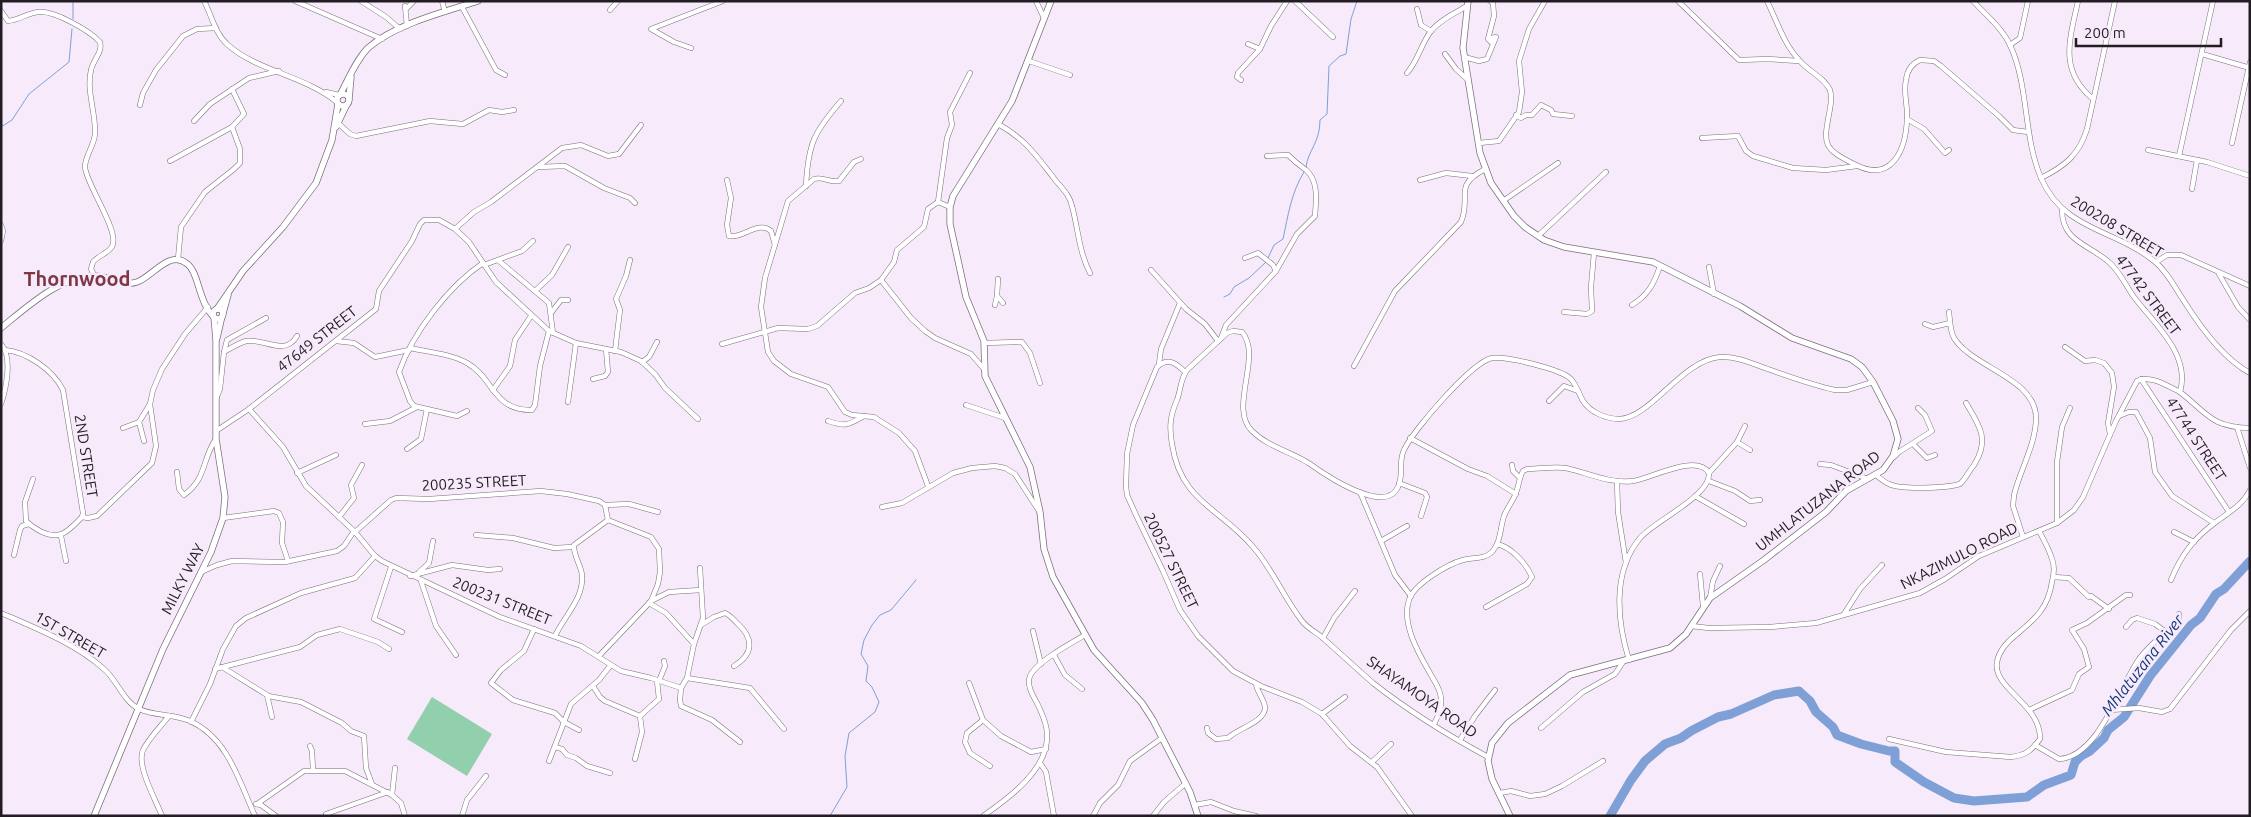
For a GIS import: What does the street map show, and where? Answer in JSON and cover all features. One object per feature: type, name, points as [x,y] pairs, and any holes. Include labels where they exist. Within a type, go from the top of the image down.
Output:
[{"type":"street","points":[[204,1],[216,28],[228,45],[237,52],[324,92],[346,95],[348,101],[342,106],[324,92]]},
{"type":"street","points":[[295,1],[382,39]]},
{"type":"street","points":[[361,1],[386,17],[400,29]]},
{"type":"street","points":[[407,26],[405,7],[414,1]]},
{"type":"street","points":[[442,1],[445,12]]},
{"type":"street","name":"MILKY WAY","points":[[216,309],[313,188],[328,154],[340,95],[358,62],[368,49],[400,29],[478,1]]},
{"type":"street","points":[[610,10],[618,1]]},
{"type":"street","points":[[691,48],[674,42],[651,29],[723,1]]},
{"type":"street","points":[[1036,1],[1044,18]]},
{"type":"street","points":[[1051,1],[1016,92],[958,187],[950,207],[950,224],[966,297],[984,342],[985,376],[1030,467],[1040,512],[1048,564],[1053,577],[1094,650],[1142,704],[1186,783],[1198,816]]},
{"type":"street","points":[[1241,80],[1237,77],[1238,73],[1260,49],[1271,26],[1288,1]]},
{"type":"street","points":[[1295,1],[1333,37]]},
{"type":"street","points":[[1464,57],[1479,61],[1487,59],[1493,47],[1496,38],[1492,38],[1491,42],[1488,39],[1494,16],[1493,3],[1490,1]]},
{"type":"street","points":[[1478,142],[1499,141],[1516,115],[1522,92],[1519,61],[1529,29],[1546,1]]},
{"type":"street","points":[[1678,1],[1739,60],[1799,61]]},
{"type":"street","points":[[1767,1],[1778,26],[1799,61],[1824,82],[1831,95],[1825,132],[1829,149],[1834,154],[1860,167],[1877,171],[1893,163],[1901,150],[1907,119],[1906,78],[1915,62],[1926,60],[1941,66],[2013,130],[2028,132]]},
{"type":"street","name":"200208 STREET","points":[[1973,1],[1996,25],[2010,45],[2019,73],[2028,132],[2041,178],[2062,210],[2088,227],[2131,246],[2156,262],[2224,353],[2240,368],[2250,373]]},
{"type":"street","points":[[2010,45],[2020,38],[2028,1]]},
{"type":"street","points":[[2078,1],[2069,47],[2070,65],[2079,85],[2093,99]]},
{"type":"street","points":[[2179,156],[2213,1]]},
{"type":"street","points":[[2041,178],[2068,163],[2081,147],[2087,129],[2114,2]]},
{"type":"street","points":[[1407,73],[1413,66],[1431,31],[1467,4]]},
{"type":"street","name":"UMHLATUZANA ROAD","points":[[1467,4],[1463,40],[1464,57],[1478,142],[1485,169],[1503,201],[1525,227],[1538,236],[1564,246],[1594,253],[1639,259],[1660,266],[1746,310],[1792,338],[1851,359],[1862,367],[1873,382],[1896,430],[1897,445],[1891,460],[1876,475],[1846,491],[1826,512],[1764,560],[1710,598],[1683,638],[1670,648],[1626,661],[1596,666],[1566,677],[1502,729],[1492,743],[1488,757]]},
{"type":"street","points":[[462,7],[493,65],[500,73],[505,75]]},
{"type":"street","points":[[1417,9],[1421,25],[1431,31]]},
{"type":"street","points":[[1,11],[8,21],[39,12],[58,17],[76,24],[97,39],[101,45],[91,68],[90,76],[89,91],[94,109],[95,123],[94,143],[86,160],[86,170],[114,236],[111,249],[93,262],[91,269],[94,276]]},
{"type":"street","points":[[140,105],[143,93],[156,70],[183,36],[197,29],[216,28]]},
{"type":"street","points":[[1248,44],[1260,49]]},
{"type":"street","points":[[1445,54],[1467,79]]},
{"type":"street","points":[[2202,54],[2249,66],[2232,143]]},
{"type":"street","points":[[1029,61],[1070,75]]},
{"type":"street","points":[[194,121],[210,104],[249,78],[279,72]]},
{"type":"street","points":[[722,344],[778,328],[808,329],[817,326],[855,293],[869,288],[882,280],[894,262],[897,250],[924,227],[928,209],[938,202],[947,138],[952,125],[950,112],[970,73]]},
{"type":"street","name":"MILKY WAY","points":[[333,134],[348,101],[352,74]]},
{"type":"street","points":[[170,161],[232,127],[244,114],[232,89]]},
{"type":"street","points":[[806,186],[807,160],[812,140],[824,121],[841,101]]},
{"type":"street","points":[[1516,115],[1521,118],[1526,115],[1532,115],[1541,105],[1553,114],[1572,116]]},
{"type":"street","points":[[338,123],[350,134],[356,136],[430,121],[463,124],[489,110],[502,112],[514,110]]},
{"type":"street","points":[[1907,119],[1924,130],[1945,154],[1949,150]]},
{"type":"street","points":[[998,124],[1019,136],[1044,162],[1052,176],[1065,190],[1072,205],[1084,258],[1090,273]]},
{"type":"street","points":[[455,229],[474,212],[491,202],[567,146],[584,146],[611,157],[619,154],[641,125]]},
{"type":"street","points":[[178,259],[180,227],[200,198],[211,186],[239,164],[240,149],[232,127]]},
{"type":"street","points":[[1702,138],[1738,136],[1746,151],[1754,156],[1801,170],[1860,167]]},
{"type":"street","points":[[2148,150],[2197,160],[2250,176]]},
{"type":"street","name":"SHAYAMOYA ROAD","points":[[1267,156],[1288,155],[1296,164],[1308,172],[1315,186],[1315,216],[1297,234],[1276,271],[1226,325],[1220,340],[1185,372],[1170,419],[1174,458],[1180,475],[1192,492],[1232,525],[1254,547],[1302,622],[1324,638],[1374,684],[1488,757]]},
{"type":"street","points":[[861,159],[854,162],[837,182],[819,178],[788,201],[765,278],[761,299],[768,352],[774,361],[795,376],[828,387],[845,412],[852,415],[874,417],[888,425],[911,445],[928,486]]},
{"type":"street","points":[[2192,189],[2197,160]]},
{"type":"street","points":[[1503,201],[1558,163]]},
{"type":"street","points":[[536,167],[565,166],[604,188],[630,198],[635,203]]},
{"type":"street","points":[[1354,366],[1395,291],[1461,222],[1465,210],[1465,186],[1472,176],[1485,169]]},
{"type":"street","points":[[1538,236],[1606,172]]},
{"type":"street","points":[[1420,180],[1446,173],[1472,176]]},
{"type":"street","points":[[727,180],[731,198],[727,226],[729,236],[734,237],[756,228],[766,228],[771,231],[775,245]]},
{"type":"street","points":[[938,202],[950,207]]},
{"type":"street","name":"47742 STREET","points":[[2062,210],[2062,220],[2067,231],[2113,266],[2133,296],[2160,327],[2182,370],[2180,392]]},
{"type":"street","name":"47649 STREET","points":[[216,431],[249,409],[376,309],[379,291],[412,241],[422,222],[435,220],[455,229],[469,242],[496,282],[551,332],[576,343],[615,351],[644,363]]},
{"type":"street","points":[[1,225],[3,231],[1,241]]},
{"type":"street","points":[[467,412],[457,416],[417,407],[410,401],[399,373],[409,349],[447,294],[467,274],[484,264],[499,261],[524,250],[533,241]]},
{"type":"street","points":[[536,290],[552,274],[568,247]]},
{"type":"street","points":[[1245,258],[1258,253],[1273,265],[1276,271]]},
{"type":"street","points":[[1564,312],[1591,313],[1593,308],[1591,287],[1594,253]]},
{"type":"street","points":[[2156,262],[2168,255],[2181,255],[2250,286]]},
{"type":"street","points":[[1,328],[50,291],[68,282],[94,276],[132,283],[144,279],[169,260],[178,259],[188,264],[191,268],[206,307],[213,316],[219,319],[222,315],[220,310],[206,307]]},
{"type":"street","points":[[615,351],[620,310],[616,299],[626,276],[630,260]]},
{"type":"street","points":[[335,341],[354,343],[375,357],[409,349],[469,364],[501,400],[514,407],[533,409],[540,366],[551,332],[549,303],[536,290],[499,261]]},
{"type":"street","points":[[1632,305],[1651,289],[1660,266]]},
{"type":"street","points":[[1709,267],[1714,294]]},
{"type":"street","points":[[1151,270],[1180,303],[1205,324],[1220,340],[1227,333],[1242,332],[1247,341],[1249,352],[1244,405],[1245,420],[1251,430],[1266,441],[1308,463],[1335,482],[1360,492],[1386,495],[1397,489],[1402,456],[1410,438],[1459,383],[1487,360],[1505,358],[1557,372],[1570,379],[1590,409],[1604,416],[1619,419],[1640,410],[1689,371],[1716,358],[1738,359],[1841,391],[1873,382]]},
{"type":"street","points":[[2218,273],[2238,306],[2250,320]]},
{"type":"street","points":[[994,305],[997,296],[998,278]]},
{"type":"street","points":[[882,280],[919,326],[935,338],[971,354],[984,370]]},
{"type":"street","name":"MILKY WAY","points":[[216,340],[231,288]]},
{"type":"street","points":[[997,296],[1003,303]]},
{"type":"street","points":[[551,313],[561,300],[568,300]]},
{"type":"street","name":"200527 STREET","points":[[1180,303],[1161,349],[1159,364],[1153,374],[1133,425],[1127,454],[1128,495],[1184,617],[1198,636],[1233,671],[1256,684],[1302,702],[1322,714],[1350,746],[1372,762],[1384,775],[1412,816]]},
{"type":"street","points":[[123,428],[139,422],[150,404],[153,390],[162,369],[194,321],[206,307]]},
{"type":"street","points":[[213,316],[213,312],[216,309]]},
{"type":"street","points":[[1949,312],[1952,334],[1959,345],[2023,390],[2034,407],[2034,427],[2014,495],[2013,506],[2023,537]]},
{"type":"street","name":"MILKY WAY","points":[[94,816],[166,642],[211,552],[223,518],[225,497],[216,438],[216,340],[213,316]]},
{"type":"street","points":[[493,390],[510,366],[515,340],[532,316]]},
{"type":"street","points":[[215,400],[220,389],[227,340],[266,318]]},
{"type":"street","points":[[1924,324],[1933,327],[1950,323]]},
{"type":"street","points":[[224,352],[246,341],[264,341],[277,346],[286,346],[294,342],[297,336]]},
{"type":"street","points":[[657,342],[644,363],[663,387],[698,419]]},
{"type":"street","points":[[984,342],[1022,342],[1030,354],[1040,383]]},
{"type":"street","points":[[568,402],[576,343]]},
{"type":"street","points":[[1,344],[6,350],[5,382],[1,404]]},
{"type":"street","points":[[2065,347],[2085,361],[2095,360],[2104,363],[2112,373],[2114,387],[2108,423],[2110,435]]},
{"type":"street","points":[[593,379],[605,376],[608,372],[606,349]]},
{"type":"street","name":"2ND STREET","points":[[6,350],[20,353],[35,362],[57,380],[63,390],[82,517],[61,536]]},
{"type":"street","points":[[1159,364],[1162,362],[1172,362],[1185,372]]},
{"type":"street","points":[[2142,379],[2163,384],[2180,392],[2214,422],[2250,428]]},
{"type":"street","name":"NKAZIMULO ROAD","points":[[1691,626],[1709,628],[1794,626],[1816,623],[1920,593],[1979,556],[2057,522],[2074,510],[2083,497],[2134,384],[2142,379]]},
{"type":"street","name":"47744 STREET","points":[[2142,379],[2229,512]]},
{"type":"street","points":[[1549,401],[1564,386],[1578,391]]},
{"type":"street","points":[[82,517],[97,516],[151,465],[156,446],[150,404]]},
{"type":"street","points":[[1876,475],[1888,484],[1895,486],[1924,487],[1960,484],[1980,456],[1983,446],[1980,429],[1966,404]]},
{"type":"street","points":[[966,405],[1005,418]]},
{"type":"street","points":[[364,424],[390,421],[417,407]]},
{"type":"street","points":[[1891,460],[1898,452],[1932,431],[1925,416],[1918,408]]},
{"type":"street","points":[[2057,522],[2059,496],[2056,473],[2057,462],[2062,427],[2070,408]]},
{"type":"street","name":"200231 STREET","points":[[249,409],[276,438],[311,492],[355,532],[374,556],[391,567],[500,617],[581,646],[621,672],[681,688]]},
{"type":"street","points":[[407,449],[421,439],[427,410]]},
{"type":"street","points":[[2118,417],[2129,412],[2136,412],[2150,438],[2155,472],[2168,491],[2172,496],[2214,523]]},
{"type":"street","points":[[828,422],[840,426],[847,425],[865,415]]},
{"type":"street","points":[[139,422],[144,441]]},
{"type":"street","points":[[1541,728],[1583,692],[1615,674],[1626,661],[1618,605],[1626,564],[1631,552],[1644,534],[1695,496],[1709,480],[1710,473],[1737,442],[1745,426]]},
{"type":"street","points":[[2237,427],[2250,468]]},
{"type":"street","points":[[177,472],[179,489],[184,495],[205,468],[210,446],[216,438]]},
{"type":"street","points":[[1410,438],[1468,469],[1487,476],[1516,494]]},
{"type":"street","points":[[1737,442],[1750,450]]},
{"type":"street","points":[[1913,444],[1927,458],[1935,455]]},
{"type":"street","points":[[297,473],[336,455]]},
{"type":"street","points":[[1820,464],[1831,465],[1868,479]]},
{"type":"street","points":[[339,517],[354,498],[351,485],[362,465]]},
{"type":"street","points":[[1512,465],[1513,471],[1519,476]]},
{"type":"street","points":[[1434,724],[1440,711],[1441,694],[1415,644],[1408,614],[1411,596],[1440,570],[1453,563],[1486,556],[1497,544],[1505,516],[1516,494],[1519,476],[1522,471],[1527,469],[1558,468],[1617,481],[1640,480],[1689,465],[1703,467],[1710,473]]},
{"type":"street","points":[[882,507],[899,504],[928,486],[960,471],[1000,466],[1010,470],[1018,477],[1040,512]]},
{"type":"street","points":[[33,478],[25,502],[24,517],[28,524],[48,535],[61,536],[66,561]]},
{"type":"street","points":[[1709,480],[1735,490],[1750,501],[1760,500]]},
{"type":"street","points":[[1617,481],[1618,512],[1626,564]]},
{"type":"street","points":[[1399,483],[1425,493],[1427,497],[1421,516]]},
{"type":"street","points":[[2172,580],[2182,556],[2194,542],[2214,523],[2241,503],[2250,490]]},
{"type":"street","name":"200235 STREET","points":[[200,573],[217,564],[232,561],[288,561],[339,550],[355,532],[391,500],[396,498],[429,500],[541,491],[599,501],[605,505],[629,504],[658,512]]},
{"type":"street","points":[[1360,492],[1395,575],[1411,596]]},
{"type":"street","points":[[1695,496],[1744,524]]},
{"type":"street","points":[[605,505],[608,520]]},
{"type":"street","points":[[223,518],[274,511],[279,513],[283,522],[282,543],[288,561]]},
{"type":"street","points":[[476,535],[512,538],[554,548],[573,547],[578,541],[608,520]]},
{"type":"street","points":[[608,520],[651,537],[657,544],[660,554],[659,579],[650,602]]},
{"type":"street","points":[[14,555],[20,530],[22,526],[28,524]]},
{"type":"street","points":[[1380,541],[1407,526]]},
{"type":"street","points":[[1889,739],[1946,752],[2011,757],[2027,754],[2040,739],[2036,719],[1998,676],[1997,660],[2011,639],[2044,608],[2049,599],[2053,578],[2052,559],[2039,531]]},
{"type":"street","points":[[2174,532],[2194,542]]},
{"type":"street","points":[[416,574],[429,563],[433,541]]},
{"type":"street","points":[[1486,607],[1527,584],[1532,577],[1507,546],[1497,544]]},
{"type":"street","points":[[555,636],[581,590],[580,567],[573,547]]},
{"type":"street","points":[[191,722],[210,684],[232,632],[240,622],[301,593],[355,578],[374,556]]},
{"type":"street","points":[[410,576],[452,564],[488,570],[500,569]]},
{"type":"street","points":[[1844,614],[1864,584],[1882,565]]},
{"type":"street","points":[[1710,598],[1712,581],[1720,566]]},
{"type":"street","points":[[391,567],[374,618],[402,632]]},
{"type":"street","points":[[700,568],[703,604],[701,625],[694,644],[687,678],[681,688],[680,700],[683,707],[712,720],[740,742]]},
{"type":"street","points":[[1700,574],[1703,606]]},
{"type":"street","points":[[2053,578],[2069,578],[2090,598],[2091,596],[2109,609]]},
{"type":"street","points":[[421,580],[436,626],[456,656]]},
{"type":"street","points":[[599,656],[650,602],[669,592],[702,590]]},
{"type":"street","points":[[1324,638],[1331,624],[1355,590]]},
{"type":"street","points":[[2029,710],[2072,690],[2079,674],[2089,667],[2084,650],[2072,630],[2109,609],[2126,595],[2130,595]]},
{"type":"street","points":[[650,602],[666,613],[694,644]]},
{"type":"street","points":[[2110,710],[2139,708],[2162,712],[2170,709],[2231,630],[2250,611]]},
{"type":"street","name":"1ST STREET","points":[[1,613],[47,634],[97,663],[109,673],[131,703],[139,709]]},
{"type":"street","points":[[701,625],[725,613],[746,631],[750,640],[750,651],[742,661],[734,666]]},
{"type":"street","points":[[2035,745],[2059,759],[2077,754],[2090,744],[2137,661],[2157,638],[2179,621],[2179,614]]},
{"type":"street","points":[[2126,628],[2132,620],[2138,618],[2155,624],[2166,632]]},
{"type":"street","points":[[215,670],[300,647],[317,635],[340,629],[378,642],[388,649]]},
{"type":"street","points":[[534,629],[524,651],[501,670],[491,683],[513,700],[555,713],[564,722],[579,730]]},
{"type":"street","points":[[1033,630],[1041,664]]},
{"type":"street","points":[[984,816],[1013,793],[1040,763],[1046,749],[1047,727],[1029,684],[1033,671],[1085,635]]},
{"type":"street","points":[[1054,655],[1065,676],[1082,689]]},
{"type":"street","points":[[640,716],[659,699],[658,681],[665,666],[664,661]]},
{"type":"street","points":[[549,761],[571,704],[593,686],[610,666]]},
{"type":"street","points":[[222,667],[268,696],[301,702],[342,723],[351,731],[364,736],[366,768],[372,784]]},
{"type":"street","points":[[687,678],[750,688],[784,729]]},
{"type":"street","points":[[969,683],[983,720],[998,734],[1028,751],[1036,752],[1046,749]]},
{"type":"street","points":[[1207,728],[1208,733],[1216,739],[1228,738],[1262,716],[1265,707],[1256,684]]},
{"type":"street","points":[[593,686],[605,701],[640,716]]},
{"type":"street","points":[[1460,740],[1495,690]]},
{"type":"street","points":[[268,696],[272,717]]},
{"type":"street","points":[[1322,714],[1345,697]]},
{"type":"street","points":[[139,709],[191,722],[215,738],[223,747],[255,816]]},
{"type":"street","points":[[162,816],[147,781],[142,755],[148,743],[169,716]]},
{"type":"street","points":[[636,759],[642,732],[640,716]]},
{"type":"street","points":[[983,720],[967,732],[964,742],[970,753],[990,766]]},
{"type":"street","points":[[1094,816],[1100,803],[1118,785],[1130,761],[1162,738]]},
{"type":"street","points":[[1372,762],[1391,744]]},
{"type":"street","points":[[310,746],[313,770]]},
{"type":"street","points":[[555,747],[587,766],[610,773]]},
{"type":"street","points":[[1488,757],[1490,773],[1510,816]]},
{"type":"street","points":[[1500,793],[1511,791],[1530,796],[1545,794],[1603,761]]},
{"type":"street","points":[[1040,763],[1046,772],[1054,816]]},
{"type":"street","points":[[390,793],[394,768]]},
{"type":"street","points":[[257,804],[303,772],[313,770],[345,771],[390,793],[401,804],[405,816]]},
{"type":"street","points":[[462,816],[467,800],[486,776]]},
{"type":"street","points":[[1153,816],[1164,802],[1186,783]]},
{"type":"street","points":[[326,814],[390,793]]},
{"type":"street","points":[[1195,804],[1211,802],[1234,811],[1256,816]]},
{"type":"street","points":[[250,804],[257,804],[276,816]]},
{"type":"green space","points":[[432,697],[492,734],[467,776],[407,739]]},
{"type":"waterway","points":[[73,1],[73,19]]},
{"type":"waterway","points":[[1306,167],[1318,135],[1320,120],[1327,114],[1329,66],[1340,56],[1346,54],[1351,19],[1357,1]]},
{"type":"waterway","points":[[1,127],[12,120],[29,94],[69,62],[72,29]]},
{"type":"waterway","points":[[1268,258],[1274,245],[1283,239],[1293,196],[1304,172]]},
{"type":"waterway","points":[[1224,297],[1230,294],[1234,287],[1249,278],[1266,262]]},
{"type":"waterway","name":"Mhlatuzana River","points":[[1610,816],[1631,780],[1645,761],[1665,744],[1681,738],[1718,717],[1731,714],[1774,695],[1799,691],[1810,701],[1816,712],[1833,727],[1837,735],[1861,744],[1895,751],[1895,762],[1924,782],[1954,798],[1974,801],[2027,797],[2044,785],[2071,775],[2075,762],[2090,751],[2104,738],[2108,730],[2124,717],[2150,676],[2191,625],[2200,618],[2216,594],[2224,589],[2250,561]]},
{"type":"waterway","points":[[830,816],[847,787],[845,756],[849,733],[875,712],[879,702],[872,687],[866,681],[868,666],[861,654],[864,640],[880,615],[891,610],[916,580]]},
{"type":"district","name":"Thornwood","points":[[77,279]]}]
